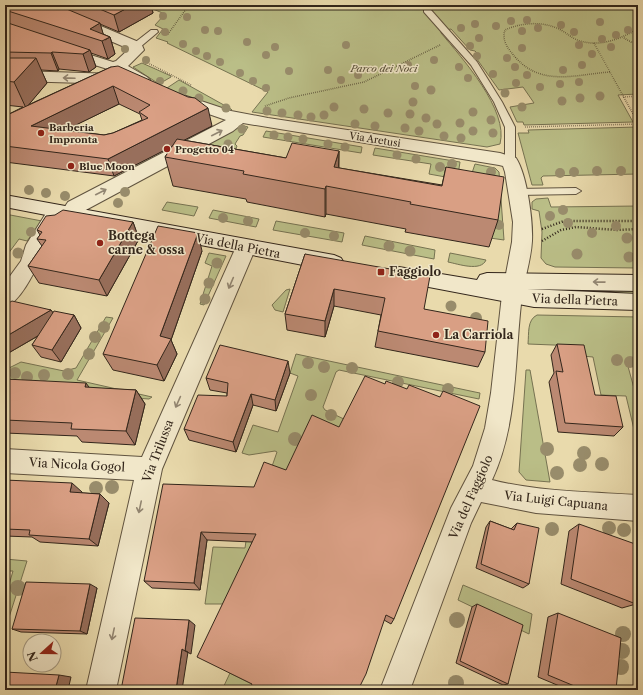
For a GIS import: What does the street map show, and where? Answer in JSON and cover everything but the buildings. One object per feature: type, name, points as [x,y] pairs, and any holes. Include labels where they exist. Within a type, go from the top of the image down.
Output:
[{"type":"street","points":[[5,80],[17,76],[109,79],[124,69],[137,50],[136,46],[39,5]]},
{"type":"street","points":[[55,47],[124,69],[152,86]]},
{"type":"street","name":"Via Aretusi","points":[[168,95],[239,118],[485,156],[510,162]]},
{"type":"street","points":[[30,263],[36,246],[63,217],[75,207],[93,196],[227,127],[239,118]]},
{"type":"street","points":[[510,162],[514,172],[522,233],[514,288]]},
{"type":"street","name":"Via della Pietra","points":[[5,201],[63,217],[351,266]]},
{"type":"street","name":"Via Trilussa","points":[[101,690],[149,469],[246,247]]},
{"type":"street","points":[[5,300],[30,263],[47,248]]},
{"type":"street","name":"Via della Pietra","points":[[381,272],[448,282],[514,288],[638,283]]},
{"type":"street","name":"Via della Pietra","points":[[514,288],[541,300],[638,302]]},
{"type":"street","name":"Via del Faggiolo","points":[[395,690],[460,517],[476,488],[489,458],[500,415],[514,288]]},
{"type":"street","name":"Via Nicola Gogol","points":[[5,461],[149,469]]},
{"type":"street","name":"Via Luigi Capuana","points":[[476,488],[502,496],[530,500],[638,508]]},
{"type":"lane","points":[[428,5],[427,10],[474,64],[504,112],[510,127],[510,162]]},
{"type":"lane","points":[[136,46],[154,32]]},
{"type":"lane","points":[[517,192],[576,191]]},
{"type":"path","points":[[167,36],[189,5]]},
{"type":"path","points":[[610,72],[551,77],[541,76],[525,67],[517,60],[506,45],[503,33],[505,30],[515,25],[540,25],[557,28],[574,39],[594,43],[608,42],[624,38],[638,29]]},
{"type":"path","points":[[624,38],[631,42],[638,42]]},
{"type":"path","points":[[260,109],[289,98],[364,82],[439,45],[454,40]]},
{"type":"path","points":[[525,127],[638,123],[594,43]]},
{"type":"path","points":[[623,97],[638,96]]},
{"type":"path","points":[[538,231],[564,221],[638,221]]},
{"type":"path","points":[[538,243],[561,230],[576,227],[617,230],[638,229]]},
{"type":"green space","name":"Parco dei Noci","points":[[143,5],[638,5],[638,94],[618,95],[633,122],[524,125],[523,122],[517,122],[510,107],[534,103],[523,87],[499,90],[474,55],[477,53],[470,50],[451,29],[441,31],[441,33],[471,70],[491,101],[498,116],[501,130],[500,144],[487,147],[252,112],[268,92],[167,43],[168,42],[156,38],[163,29],[155,25],[165,14]]},
{"type":"green space","points":[[142,63],[171,77],[159,84],[133,67]]},
{"type":"green space","points":[[179,80],[232,110],[229,111],[171,91],[167,88]]},
{"type":"green space","points":[[240,125],[248,127],[235,144],[237,146],[231,161],[179,157]]},
{"type":"green space","points":[[638,127],[638,174],[543,176],[541,178],[543,185],[532,185],[518,133],[529,133],[528,130]]},
{"type":"green space","points":[[266,131],[362,147],[361,153],[263,137]]},
{"type":"green space","points":[[375,148],[460,162],[458,175],[451,178],[429,174],[431,164],[373,155]]},
{"type":"green space","points":[[475,164],[495,168],[499,172],[504,240],[490,238],[451,188],[471,176]]},
{"type":"green space","points":[[548,198],[551,207],[638,206],[638,268],[555,267],[546,264],[541,258],[542,232],[539,211],[532,209],[532,202],[536,199]]},
{"type":"green space","points":[[167,202],[198,207],[194,216],[162,210]]},
{"type":"green space","points":[[213,210],[259,219],[256,227],[209,218]]},
{"type":"green space","points":[[5,214],[42,221],[27,241],[19,239],[5,258]]},
{"type":"green space","points":[[276,221],[344,233],[342,242],[273,230]]},
{"type":"green space","points":[[365,236],[435,250],[434,259],[362,245]]},
{"type":"green space","points":[[209,253],[226,256],[204,305],[200,304],[212,266],[205,263]]},
{"type":"green space","points":[[450,253],[486,260],[479,266],[463,265],[448,262]]},
{"type":"green space","points":[[290,289],[283,312],[275,310],[272,305],[286,290]]},
{"type":"green space","points":[[542,289],[638,291],[638,294],[542,292]]},
{"type":"green space","points":[[537,315],[638,317],[638,360],[626,359],[638,403],[638,446],[626,396],[601,395],[593,357],[582,356],[579,346],[528,344],[530,323]]},
{"type":"green space","points":[[106,317],[113,318],[77,380],[152,397],[149,399],[5,389],[5,370],[21,362],[64,371],[76,368]]},
{"type":"green space","points":[[296,354],[480,393],[479,399],[339,370],[336,372],[323,407],[325,410],[348,421],[229,604],[205,604],[213,547],[245,548],[246,541],[277,452],[275,451],[249,455],[242,453],[253,425],[278,432],[298,376],[290,373]]},
{"type":"green space","points":[[526,370],[530,370],[550,482],[526,480],[519,472]]},
{"type":"green space","points":[[5,559],[27,561],[5,630],[5,598],[13,571],[5,571]]},
{"type":"green space","points":[[463,585],[532,614],[529,634],[458,600]]},
{"type":"green space","points":[[230,673],[264,690],[222,690]]},
{"type":"place","name":"Barberia Impronta","points":[[41,133]]},
{"type":"place","name":"Progetto 04","points":[[167,149]]},
{"type":"place","name":"Blue Moon","points":[[71,166]]},
{"type":"place","name":"Bottega carne & ossa","points":[[100,243]]},
{"type":"place","name":"Faggiolo","points":[[381,272]]},
{"type":"place","name":"La Carriola","points":[[436,335]]}]
